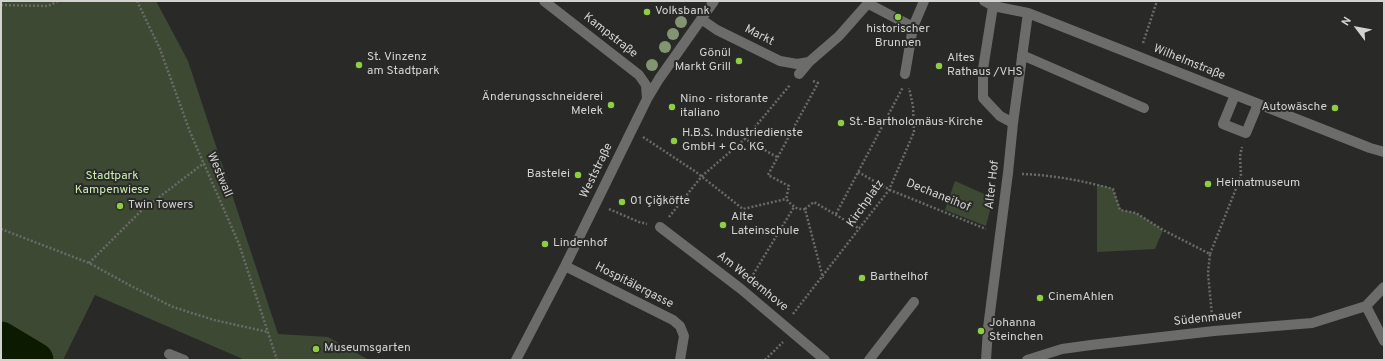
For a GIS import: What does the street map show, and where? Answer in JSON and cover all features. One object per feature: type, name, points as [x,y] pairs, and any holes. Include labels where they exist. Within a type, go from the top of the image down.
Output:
[{"type":"street","name":"Kampstraße","points":[[544,1],[639,74],[646,84],[647,99]]},
{"type":"street","name":"Weststraße","points":[[516,360],[566,266],[647,99],[659,79],[714,1]]},
{"type":"street","points":[[906,77],[913,27],[924,1]]},
{"type":"street","points":[[799,74],[808,62],[839,36],[868,2],[913,27]]},
{"type":"street","points":[[989,3],[983,69],[984,98],[1000,116],[1013,123]]},
{"type":"street","name":"Wilhelmstraße","points":[[989,3],[1028,13],[1363,146],[1384,152]]},
{"type":"street","name":"Alter Hof","points":[[986,360],[988,328],[999,234],[1028,13]]},
{"type":"street","name":"Markt","points":[[701,19],[717,30],[780,61],[797,64],[808,62]]},
{"type":"street","points":[[1022,55],[1144,108]]},
{"type":"street","points":[[1235,95],[1223,124],[1246,132],[1258,104]]},
{"type":"street","name":"Am Wedemhove","points":[[660,227],[742,289],[825,360]]},
{"type":"street","name":"Hospitälergasse","points":[[566,266],[673,320],[680,326],[684,336],[680,360]]},
{"type":"street","name":"Südenmauer","points":[[1027,360],[1072,348],[1214,331],[1312,323],[1366,306],[1384,287]]},
{"type":"street","points":[[869,360],[914,302]]},
{"type":"street","points":[[1366,306],[1384,341]]},
{"type":"street","points":[[169,354],[184,360]]},
{"type":"path","points":[[1,5],[48,6],[58,1]]},
{"type":"path","name":"Westwall","points":[[137,1],[160,49],[190,132],[238,244],[277,360]]},
{"type":"path","points":[[1138,56],[1157,1]]},
{"type":"path","points":[[596,203],[639,222],[660,227],[702,176],[745,139],[799,74],[818,83],[768,175],[788,186],[786,199]]},
{"type":"path","points":[[836,214],[906,77]]},
{"type":"path","name":"Kirchplatz","points":[[784,326],[823,278],[890,190],[914,132],[913,106],[906,77]]},
{"type":"path","points":[[632,129],[702,176],[743,209],[786,199]]},
{"type":"path","points":[[1214,331],[1208,272],[1210,254],[1241,176],[1240,156],[1246,132]]},
{"type":"path","points":[[745,139],[778,157]]},
{"type":"path","points":[[89,263],[141,211],[204,163]]},
{"type":"path","name":"Dechaneihof","points":[[858,172],[890,190],[999,234]]},
{"type":"path","points":[[1008,173],[1041,174],[1096,184],[1113,189],[1120,210],[1136,213],[1163,230],[1210,254]]},
{"type":"path","points":[[786,199],[794,207],[799,209],[805,209],[814,202],[860,229]]},
{"type":"path","points":[[751,277],[794,207]]},
{"type":"path","points":[[805,209],[823,278]]},
{"type":"path","points":[[1,229],[89,263],[173,307],[214,320],[268,332]]},
{"type":"path","points":[[765,360],[783,341]]},
{"type":"green space","name":"Stadtpark Kampenwiese","points":[[1,1],[156,1],[188,61],[278,334],[328,337],[369,360],[245,360],[95,295],[63,360],[55,360],[1,326]]},
{"type":"green space","points":[[955,181],[993,198],[986,226],[945,210]]},
{"type":"green space","points":[[1097,184],[1113,189],[1121,210],[1136,213],[1163,230],[1155,249],[1097,252]]},
{"type":"waterway","points":[[1,339],[36,360]]},
{"type":"place","name":"Volksbank","points":[[647,12]]},
{"type":"place","name":"historischer Brunnen","points":[[898,17]]},
{"type":"place","name":"Gönül Markt Grill","points":[[739,61]]},
{"type":"place","name":"St. Vinzenz am Stadtpark","points":[[359,65]]},
{"type":"place","name":"Altes Rathaus /VHS","points":[[939,66]]},
{"type":"place","name":"Änderungsschneiderei Melek","points":[[611,105]]},
{"type":"place","name":"Nino - ristorante italiano","points":[[672,107]]},
{"type":"place","name":"Autowäsche","points":[[1335,108]]},
{"type":"place","name":"St.-Bartholomäus-Kirche","points":[[841,123]]},
{"type":"place","name":"H.B.S. Industriedienste GmbH + Co. KG","points":[[674,141]]},
{"type":"place","name":"Bastelei","points":[[578,175]]},
{"type":"place","name":"Heimatmuseum","points":[[1208,184]]},
{"type":"place","name":"01 Çiğköfte","points":[[622,202]]},
{"type":"place","name":"Twin Towers","points":[[120,206]]},
{"type":"place","name":"Alte Lateinschule","points":[[723,225]]},
{"type":"place","name":"Lindenhof","points":[[545,244]]},
{"type":"place","name":"Barthelhof","points":[[862,278]]},
{"type":"place","name":"CinemAhlen","points":[[1040,298]]},
{"type":"place","name":"Johanna Steinchen","points":[[981,331]]},
{"type":"place","name":"Museumsgarten","points":[[316,349]]}]
